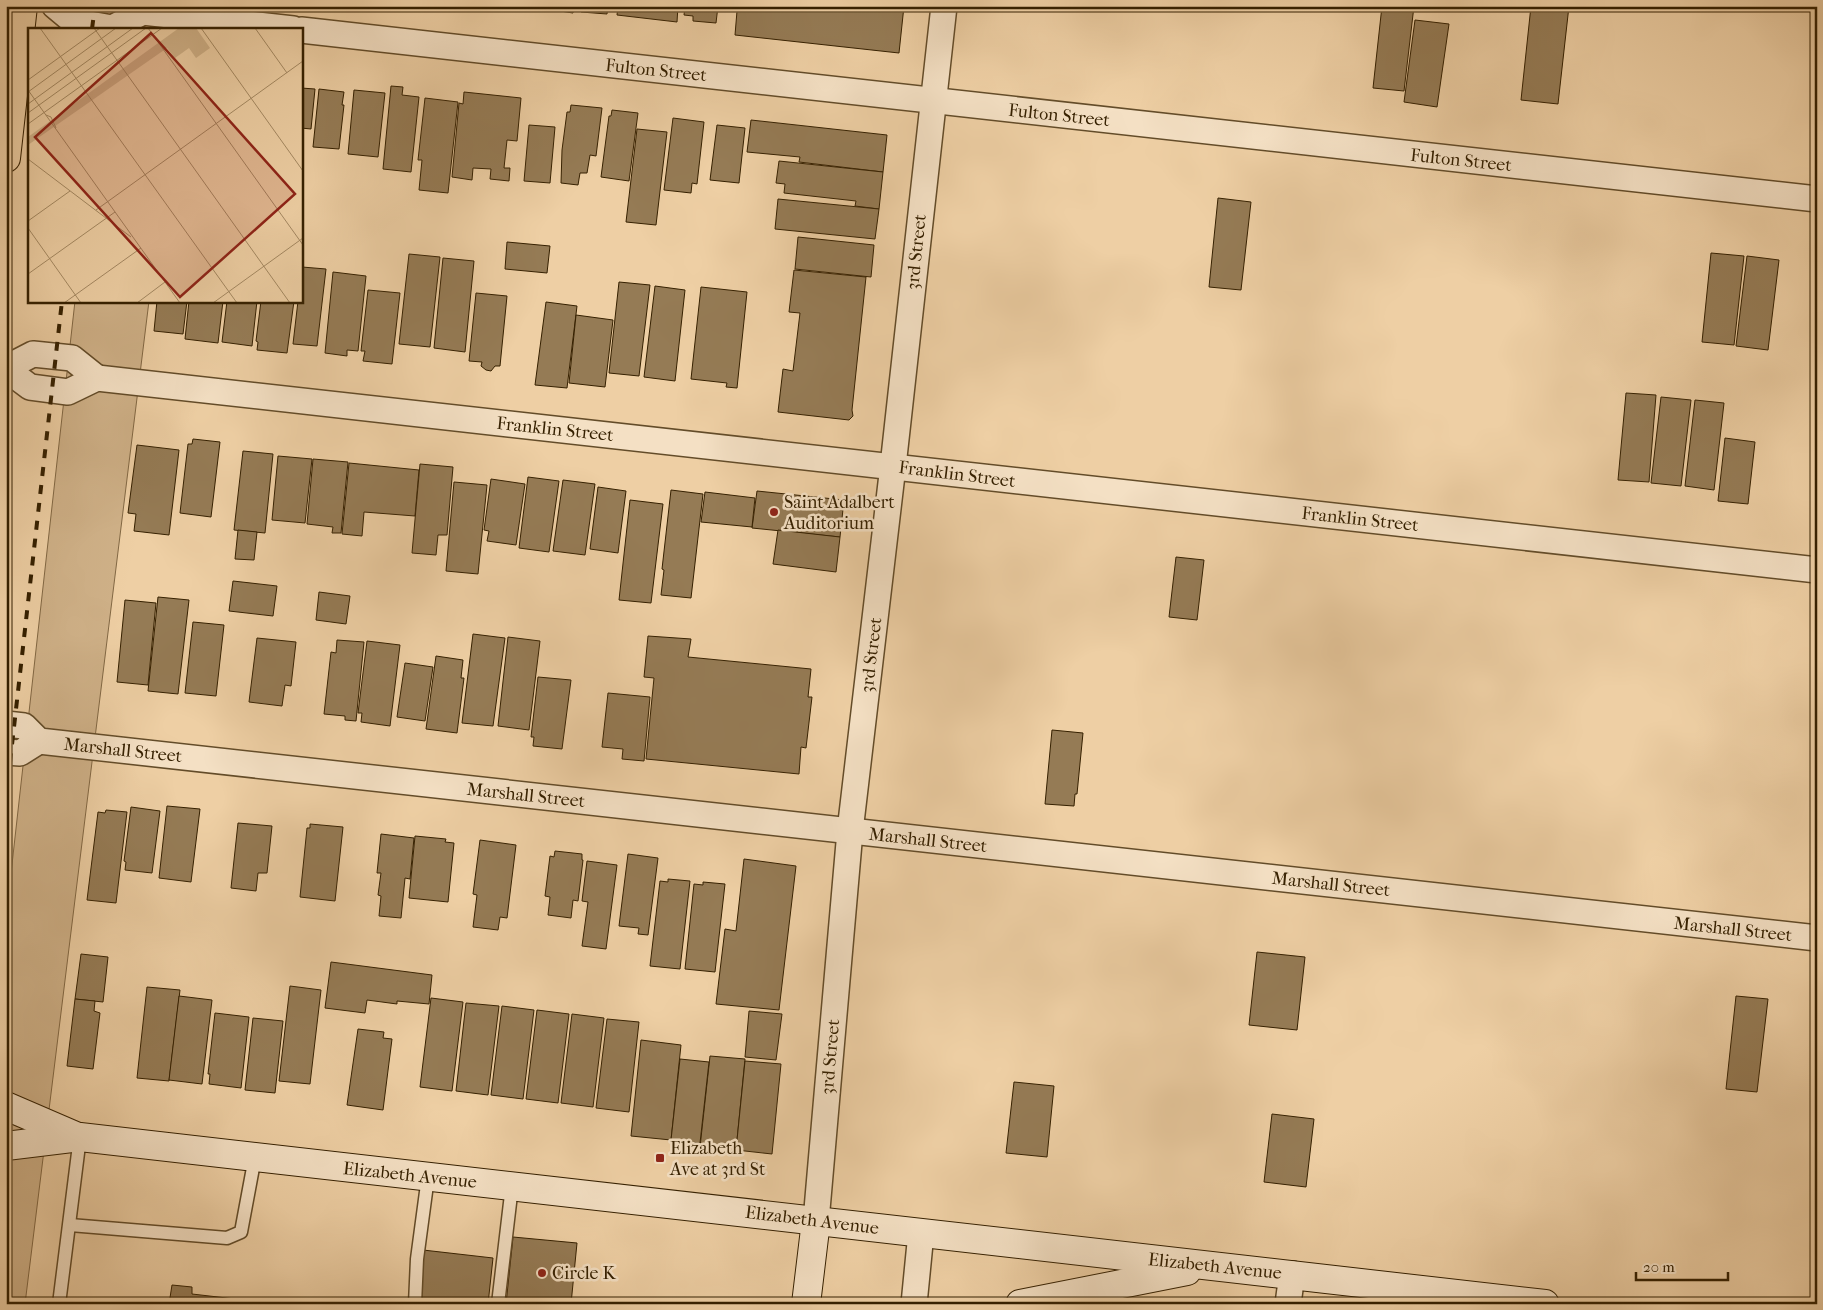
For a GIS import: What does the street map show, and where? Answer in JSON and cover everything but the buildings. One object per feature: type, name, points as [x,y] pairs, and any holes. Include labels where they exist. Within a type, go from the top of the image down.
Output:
[{"type":"highway","points":[[6,158],[23,6]]},
{"type":"street","points":[[55,6],[73,21],[112,28],[139,9],[285,28]]},
{"type":"street","name":"3rd Street","points":[[806,1304],[816,1221],[850,831],[944,6]]},
{"type":"street","name":"Fulton Street","points":[[302,30],[1817,199]]},
{"type":"street","points":[[33,354],[72,358],[97,378],[68,392],[30,387],[6,369],[33,354]]},
{"type":"street","name":"Franklin Street","points":[[97,378],[1817,570]]},
{"type":"street","name":"Marshall Street","points":[[6,724],[24,726],[40,741],[1817,938]]},
{"type":"street","name":"Marshall Street","points":[[6,752],[20,753],[40,741]]},
{"type":"street","name":"Elizabeth Avenue","points":[[6,1106],[80,1137]]},
{"type":"street","name":"Elizabeth Avenue","points":[[6,1146],[80,1137],[1292,1274],[1393,1295],[1544,1304]]},
{"type":"street","points":[[914,1304],[921,1233]]},
{"type":"street","points":[[1020,1304],[1213,1266]]},
{"type":"street","points":[[1288,1304],[1292,1274]]},
{"type":"lane","points":[[59,1304],[80,1137]]},
{"type":"lane","points":[[70,1225],[227,1238],[241,1232],[255,1157]]},
{"type":"lane","points":[[415,1304],[417,1259],[428,1177]]},
{"type":"lane","points":[[498,1304],[512,1186]]},
{"type":"shaded area","points":[[75,302],[149,302],[25,1304],[6,1304],[6,918]]},
{"type":"railway","points":[[92,28],[95,6]]},
{"type":"railway","points":[[6,798],[62,302]]},
{"type":"place","name":"Saint Adalbert Auditorium","points":[[774,512]]},
{"type":"place","name":"Elizabeth Ave at 3rd St","points":[[660,1158]]},
{"type":"place","name":"Circle K","points":[[542,1273]]}]
